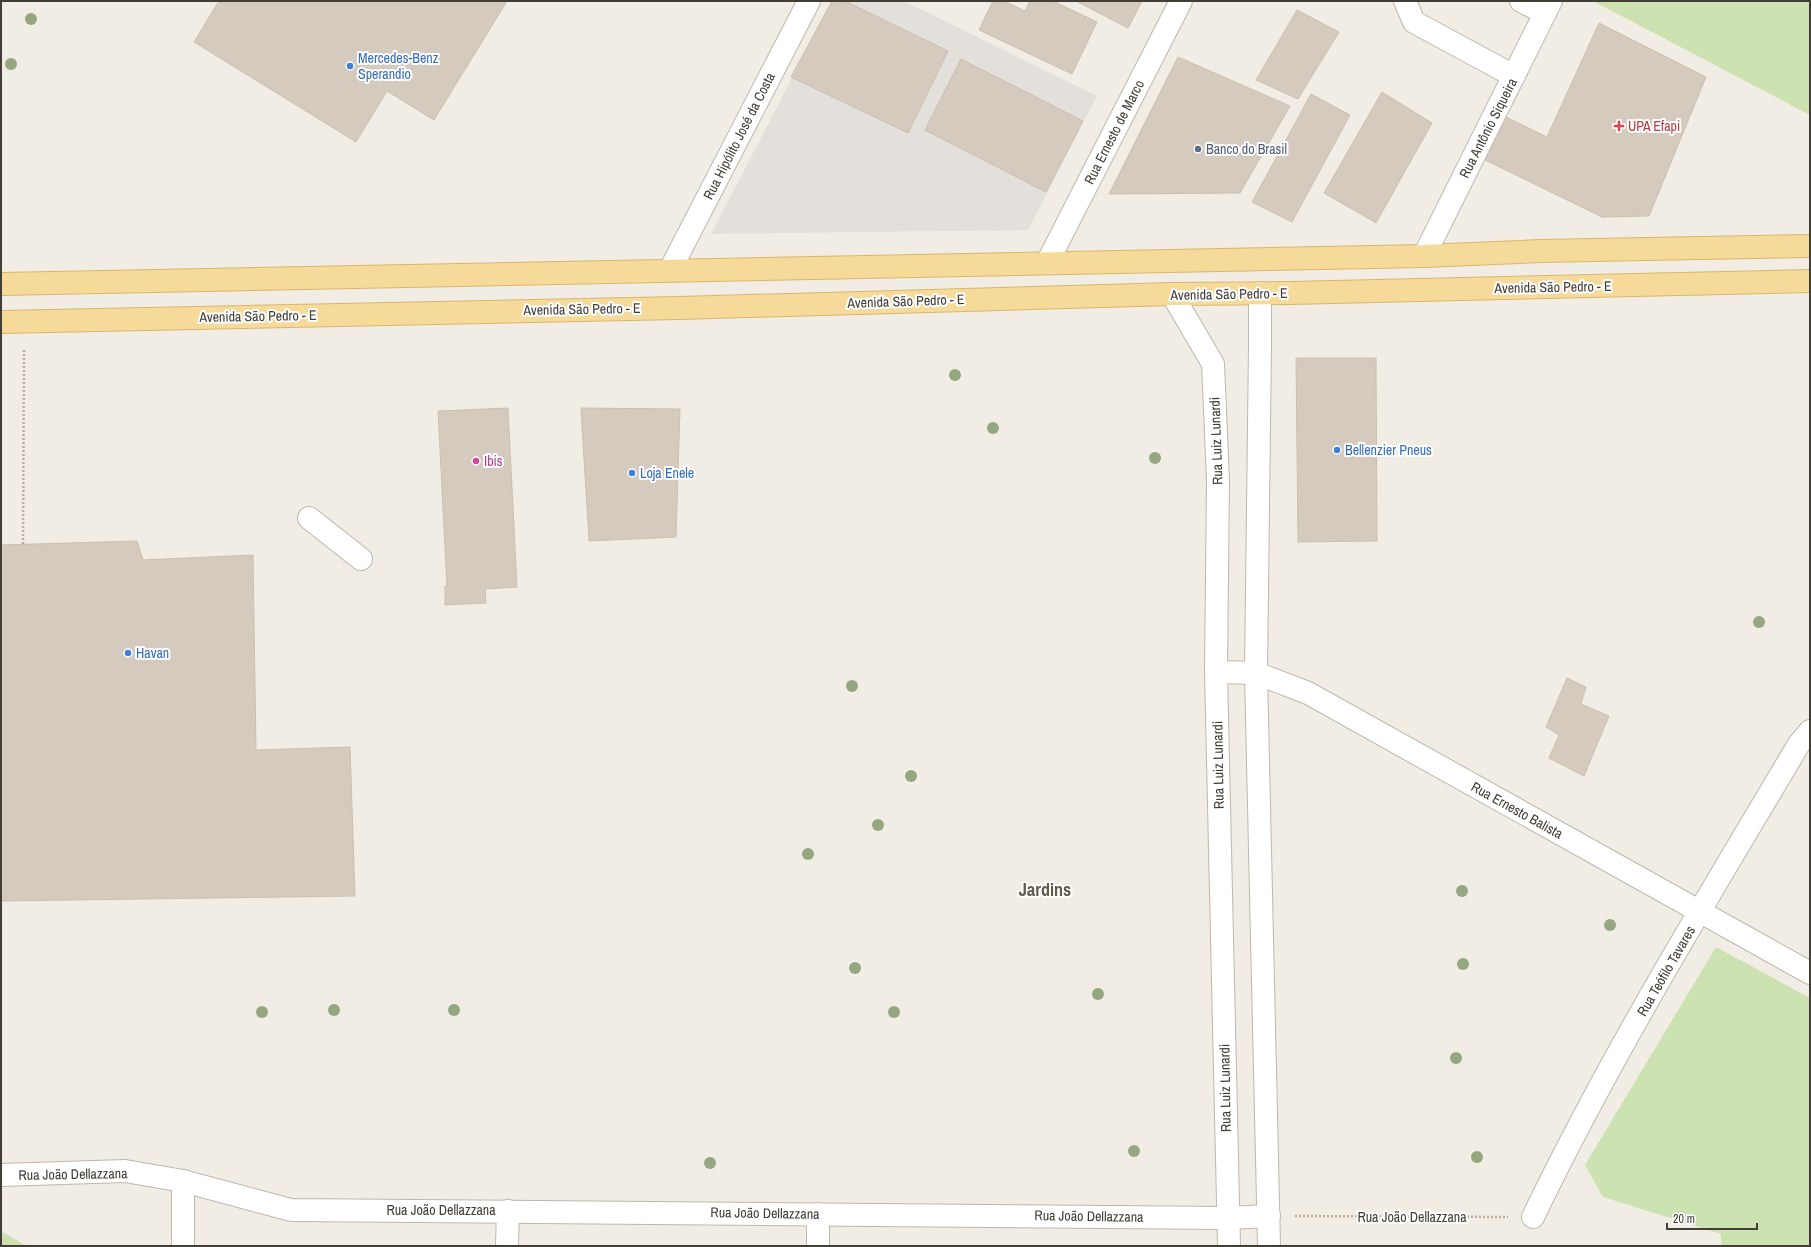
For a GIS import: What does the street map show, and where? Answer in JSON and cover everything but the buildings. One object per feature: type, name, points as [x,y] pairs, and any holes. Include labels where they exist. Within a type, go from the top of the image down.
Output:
[{"type":"main road","points":[[1,284],[1424,256],[1549,250],[1810,246]]},
{"type":"main road","name":"Avenida São Pedro - E","points":[[1,322],[680,308],[1172,294],[1810,281]]},
{"type":"street","name":"Rua Hipólito José da Costa","points":[[670,270],[809,1]]},
{"type":"street","name":"Rua Ernesto de Marco","points":[[1047,263],[1181,1]]},
{"type":"street","points":[[1405,1],[1414,22],[1514,76]]},
{"type":"street","points":[[1521,1],[1548,7]]},
{"type":"street","name":"Rua Antônio Siqueira","points":[[1424,256],[1548,7]]},
{"type":"street","points":[[1260,293],[1256,673],[1269,1246]]},
{"type":"street","name":"Rua Luiz Lunardi","points":[[1172,294],[1213,364],[1218,480],[1216,672],[1229,1246]]},
{"type":"street","points":[[309,518],[361,559]]},
{"type":"street","name":"Rua Ernesto Balista","points":[[1216,672],[1256,673],[1308,693],[1810,973]]},
{"type":"street","name":"Rua Teófilo Tavares","points":[[1533,1217],[1559,1163],[1599,1088],[1700,911],[1799,744],[1810,731]]},
{"type":"street","name":"Rua João Dellazzana","points":[[1,1175],[125,1171],[183,1181],[291,1210],[1228,1218],[1268,1216]]},
{"type":"street","points":[[182,1246],[183,1181]]},
{"type":"street","points":[[507,1246],[508,1211]]},
{"type":"street","points":[[818,1214],[818,1246]]},
{"type":"path","points":[[23,544],[24,321]]},
{"type":"path","name":"Rua João Dellazzana","points":[[1268,1216],[1533,1217]]},
{"type":"shaded area","points":[[832,1],[904,1],[1097,96],[1028,230],[711,234]]},
{"type":"green space","points":[[1593,1],[1810,1],[1810,115]]},
{"type":"green space","points":[[1716,947],[1810,998],[1810,1246],[1721,1246],[1721,1234],[1603,1197],[1585,1165]]},
{"type":"green space","points":[[2,1232],[27,1246],[1,1246]]},
{"type":"place","name":"Mercedes-Benz Sperandio","points":[[350,66]]},
{"type":"place","name":"UPA Efapi","points":[[1619,126]]},
{"type":"place","name":"Banco do Brasil","points":[[1198,149]]},
{"type":"place","name":"Bellenzier Pneus","points":[[1337,450]]},
{"type":"place","name":"Ibis","points":[[476,461]]},
{"type":"place","name":"Loja Enele","points":[[632,473]]},
{"type":"place","name":"Havan","points":[[128,653]]},
{"type":"district","name":"Jardins","points":[[1045,889]]}]
